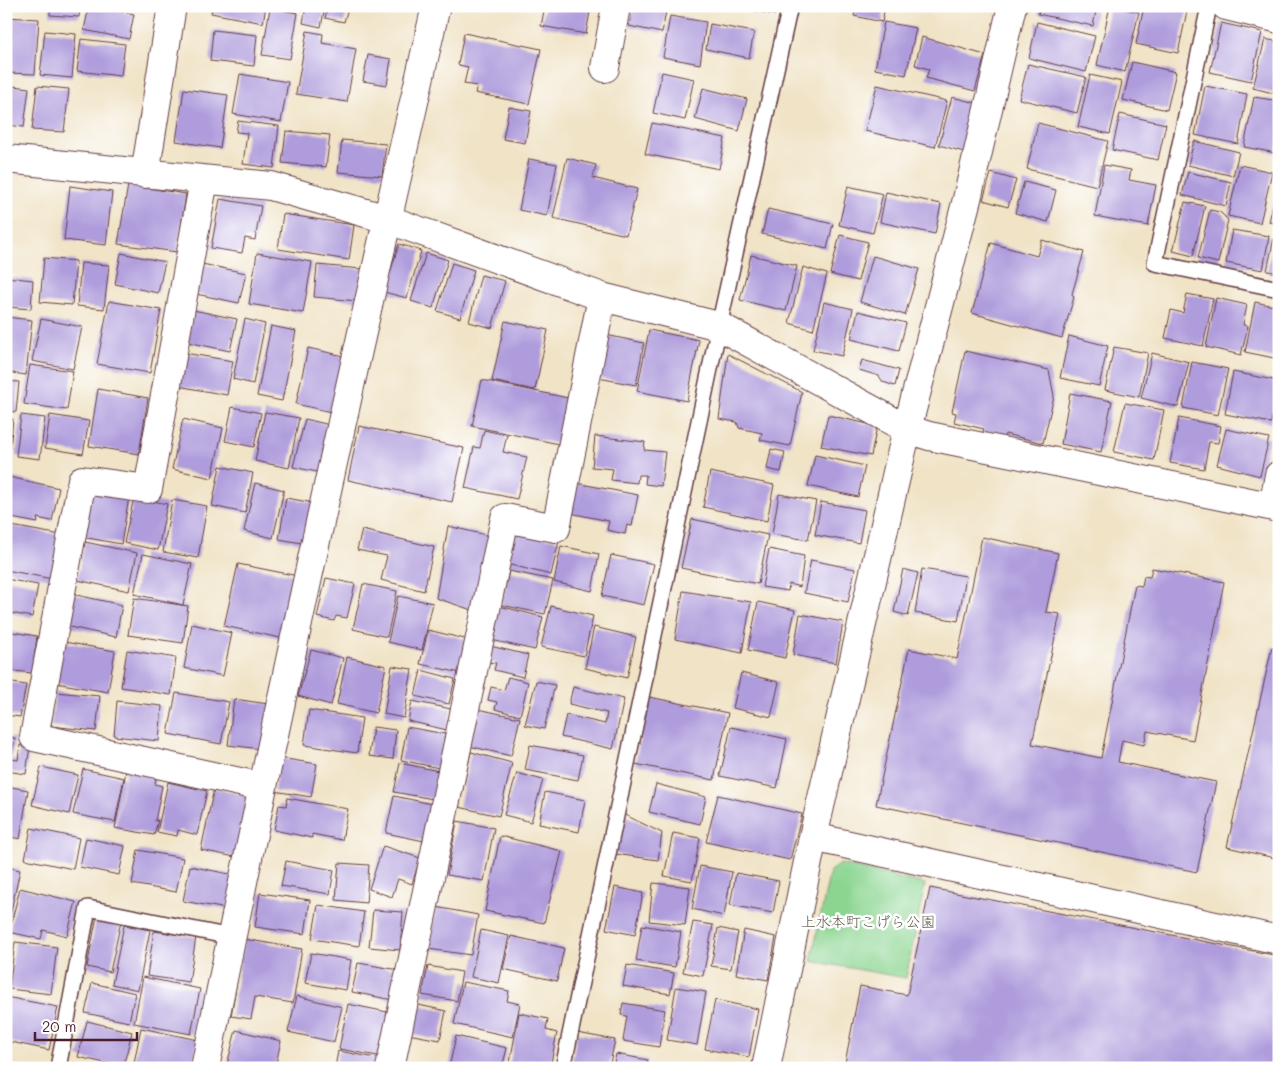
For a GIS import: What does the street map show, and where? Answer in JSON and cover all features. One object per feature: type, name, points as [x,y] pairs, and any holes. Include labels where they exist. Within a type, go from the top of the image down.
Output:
[{"type":"street","points":[[145,174],[172,6]]},
{"type":"street","points":[[205,1068],[263,787],[387,219],[436,6]]},
{"type":"street","points":[[604,68],[616,6]]},
{"type":"street","points":[[766,1068],[813,837],[907,428],[967,199],[1012,6]]},
{"type":"street","points":[[1226,6],[1279,19]]},
{"type":"street","points":[[6,159],[271,186],[387,219],[602,297],[718,326],[907,428],[929,436],[1276,508],[1279,475]]},
{"type":"street","points":[[204,180],[148,489],[82,480],[34,737],[263,787]]},
{"type":"street","points":[[390,1068],[505,518],[556,528],[602,297]]},
{"type":"street","points":[[813,837],[1279,940]]},
{"type":"lane","points":[[563,1068],[718,326],[790,6]]},
{"type":"lane","points":[[1209,6],[1155,263],[1279,289]]},
{"type":"lane","points":[[58,1068],[88,908],[231,937]]},
{"type":"green space","name":"上水本町こげら公園","points":[[840,864],[925,884],[906,978],[811,961],[830,871]]},
{"type":"building","points":[[50,6],[80,6],[79,17],[50,15]]},
{"type":"building","points":[[89,6],[134,14],[129,39],[84,30]]},
{"type":"building","points":[[213,6],[266,6],[263,23],[211,13]]},
{"type":"building","points":[[306,6],[325,6],[321,27],[303,23]]},
{"type":"building","points":[[328,6],[348,8],[344,22],[325,18]]},
{"type":"building","points":[[545,6],[591,6],[586,34],[541,26]]},
{"type":"building","points":[[633,6],[667,6],[662,33],[629,26]]},
{"type":"building","points":[[732,6],[777,6],[775,15]]},
{"type":"building","points":[[856,6],[885,6],[882,22],[854,16]]},
{"type":"building","points":[[1040,6],[1097,6],[1093,26],[1038,14]]},
{"type":"building","points":[[1110,6],[1139,12],[1125,72],[1097,65]]},
{"type":"building","points":[[1144,6],[1163,6],[1187,11],[1178,53],[1136,44]]},
{"type":"building","points":[[270,8],[298,13],[290,59],[262,55]]},
{"type":"building","points":[[670,16],[706,22],[700,64],[663,57]]},
{"type":"building","points":[[6,17],[39,19],[35,74],[6,73]]},
{"type":"building","points":[[884,22],[916,28],[906,75],[875,69]]},
{"type":"building","points":[[1037,22],[1095,36],[1086,72],[1029,58]]},
{"type":"building","points":[[1221,23],[1262,32],[1251,81],[1210,72]]},
{"type":"building","points":[[710,24],[754,32],[749,58],[706,49]]},
{"type":"building","points":[[213,30],[257,35],[254,66],[210,61]]},
{"type":"building","points":[[45,31],[76,34],[72,78],[40,75]]},
{"type":"building","points":[[307,31],[323,34],[322,43],[356,49],[347,102],[296,94]]},
{"type":"building","points":[[464,33],[541,49],[529,104],[475,93],[477,86],[464,84],[468,67],[458,65]]},
{"type":"building","points":[[922,37],[985,55],[975,91],[926,78],[929,69],[915,65]]},
{"type":"building","points":[[81,39],[125,44],[121,76],[77,71]]},
{"type":"building","points":[[1265,39],[1279,42],[1279,69],[1273,93],[1253,88]]},
{"type":"building","points":[[368,55],[391,59],[387,85],[363,81]]},
{"type":"building","points":[[1132,62],[1176,72],[1167,110],[1123,100]]},
{"type":"building","points":[[1028,64],[1086,77],[1077,113],[1019,99]]},
{"type":"building","points":[[662,72],[694,79],[685,120],[653,113]]},
{"type":"building","points":[[240,74],[288,82],[281,122],[233,114]]},
{"type":"building","points":[[1090,75],[1122,82],[1110,134],[1078,127]]},
{"type":"building","points":[[6,85],[29,88],[24,127],[6,125]]},
{"type":"building","points":[[877,85],[947,101],[935,147],[865,131]]},
{"type":"building","points":[[37,86],[69,89],[64,132],[32,130]]},
{"type":"building","points":[[1205,86],[1247,94],[1238,144],[1195,135]]},
{"type":"building","points":[[703,88],[747,99],[739,131],[695,119]]},
{"type":"building","points":[[184,89],[228,95],[220,148],[176,141]]},
{"type":"building","points":[[952,97],[976,103],[964,152],[939,145]]},
{"type":"building","points":[[1254,97],[1279,101],[1279,140],[1276,153],[1244,147]]},
{"type":"building","points":[[509,107],[531,111],[525,143],[503,139]]},
{"type":"building","points":[[1120,114],[1166,124],[1158,160],[1112,150]]},
{"type":"building","points":[[238,121],[279,126],[274,168],[243,164],[247,133],[236,132]]},
{"type":"building","points":[[652,123],[725,138],[719,169],[645,154]]},
{"type":"building","points":[[1038,123],[1108,141],[1097,186],[1027,169]]},
{"type":"building","points":[[286,131],[330,135],[326,167],[282,163]]},
{"type":"building","points":[[342,140],[386,144],[382,176],[338,172]]},
{"type":"building","points":[[1194,141],[1239,152],[1233,176],[1188,165]]},
{"type":"building","points":[[567,158],[596,165],[593,178],[637,189],[626,235],[553,218]]},
{"type":"building","points":[[529,159],[557,164],[547,216],[519,210]]},
{"type":"building","points":[[1104,165],[1131,170],[1129,180],[1156,185],[1148,226],[1095,216]]},
{"type":"building","points":[[1240,165],[1272,172],[1260,223],[1228,216]]},
{"type":"building","points":[[1188,172],[1231,182],[1226,206],[1182,195]]},
{"type":"building","points":[[991,173],[1016,180],[1008,207],[983,200]]},
{"type":"building","points":[[1024,182],[1056,190],[1048,222],[1015,213]]},
{"type":"building","points":[[128,185],[186,194],[177,252],[118,244]]},
{"type":"building","points":[[1277,185],[1279,185],[1279,224],[1269,222]]},
{"type":"building","points":[[70,186],[112,192],[106,245],[64,240]]},
{"type":"building","points":[[848,186],[883,194],[873,233],[839,225]]},
{"type":"building","points":[[886,192],[941,204],[935,234],[880,222]]},
{"type":"building","points":[[220,199],[261,206],[255,240],[245,238],[242,253],[211,248]]},
{"type":"building","points":[[1185,202],[1205,206],[1193,256],[1173,251]]},
{"type":"building","points":[[768,209],[833,224],[827,249],[762,234]]},
{"type":"building","points":[[1210,210],[1220,212],[1228,220],[1218,263],[1198,258]]},
{"type":"building","points":[[283,214],[354,225],[349,260],[278,249]]},
{"type":"building","points":[[1232,230],[1269,236],[1263,270],[1226,263]]},
{"type":"building","points":[[840,235],[868,242],[858,281],[830,274]]},
{"type":"building","points":[[1274,238],[1279,238],[1279,273],[1267,271]]},
{"type":"building","points":[[1042,240],[1084,252],[1062,338],[972,313],[991,243],[1037,256]]},
{"type":"building","points":[[399,244],[421,251],[407,298],[384,292]]},
{"type":"building","points":[[121,253],[165,262],[158,293],[115,284]]},
{"type":"building","points":[[257,253],[312,262],[303,313],[249,304]]},
{"type":"building","points":[[426,253],[448,260],[433,308],[411,301]]},
{"type":"building","points":[[751,255],[797,266],[786,311],[740,300]]},
{"type":"building","points":[[873,256],[919,269],[905,315],[860,302]]},
{"type":"building","points":[[44,258],[76,261],[72,305],[40,302]]},
{"type":"building","points":[[81,263],[109,265],[104,309],[77,306]]},
{"type":"building","points":[[452,263],[474,270],[460,318],[437,311]]},
{"type":"building","points":[[202,264],[246,273],[239,303],[196,294]]},
{"type":"building","points":[[317,265],[362,269],[358,301],[314,297]]},
{"type":"building","points":[[803,267],[827,274],[813,330],[789,323]]},
{"type":"building","points":[[481,275],[505,281],[492,328],[469,322]]},
{"type":"building","points":[[6,277],[33,280],[31,309],[6,307]]},
{"type":"building","points":[[1187,294],[1213,299],[1203,346],[1165,338],[1171,310],[1183,313]]},
{"type":"building","points":[[1216,298],[1247,305],[1243,325],[1248,326],[1241,355],[1206,347]]},
{"type":"building","points":[[109,301],[161,310],[150,373],[97,364]]},
{"type":"building","points":[[824,302],[853,309],[842,356],[813,350]]},
{"type":"building","points":[[1255,302],[1279,307],[1279,359],[1245,352]]},
{"type":"building","points":[[193,310],[237,319],[230,351],[187,342]]},
{"type":"building","points":[[858,311],[906,323],[899,351],[851,339]]},
{"type":"building","points":[[6,317],[32,320],[26,375],[6,372]]},
{"type":"building","points":[[41,319],[82,327],[73,369],[32,361]]},
{"type":"building","points":[[245,319],[265,324],[253,384],[233,379]]},
{"type":"building","points":[[505,321],[548,330],[535,390],[492,381]]},
{"type":"building","points":[[271,326],[296,331],[282,401],[257,396]]},
{"type":"building","points":[[649,330],[699,340],[687,401],[637,391]]},
{"type":"building","points":[[606,335],[644,343],[636,385],[598,378]]},
{"type":"building","points":[[1069,336],[1108,346],[1099,386],[1060,378]]},
{"type":"building","points":[[1114,347],[1148,353],[1139,397],[1105,390]]},
{"type":"building","points":[[308,348],[344,356],[331,412],[296,404]]},
{"type":"building","points":[[965,351],[1049,370],[1054,396],[1043,443],[1005,434],[1004,439],[982,434],[984,429],[954,422],[956,413],[952,412]]},
{"type":"building","points":[[184,353],[233,361],[227,395],[178,386]]},
{"type":"building","points":[[1152,353],[1189,362],[1178,407],[1141,398]]},
{"type":"building","points":[[728,354],[802,392],[790,446],[760,440],[762,433],[739,428],[737,422],[719,419]]},
{"type":"building","points":[[862,360],[899,370],[895,386],[883,382],[879,376],[859,370]]},
{"type":"building","points":[[1192,362],[1228,369],[1218,415],[1183,408]]},
{"type":"building","points":[[30,365],[73,371],[67,410],[24,404]]},
{"type":"building","points":[[1233,372],[1279,381],[1271,423],[1225,414]]},
{"type":"building","points":[[482,380],[568,398],[559,444],[472,426]]},
{"type":"building","points":[[6,381],[19,382],[16,412],[6,411]]},
{"type":"building","points":[[98,389],[148,398],[139,454],[89,446]]},
{"type":"building","points":[[1070,393],[1112,401],[1101,452],[1061,444]]},
{"type":"building","points":[[1125,403],[1164,410],[1154,460],[1114,452]]},
{"type":"building","points":[[232,407],[261,413],[254,447],[225,441]]},
{"type":"building","points":[[265,412],[299,418],[289,468],[255,461]]},
{"type":"building","points":[[21,415],[45,418],[40,459],[16,456]]},
{"type":"building","points":[[50,415],[89,421],[83,454],[45,448]]},
{"type":"building","points":[[828,415],[877,426],[871,456],[821,446]]},
{"type":"building","points":[[1179,418],[1221,426],[1218,443],[1209,442],[1204,469],[1170,463]]},
{"type":"building","points":[[6,419],[13,419],[10,449],[6,449]]},
{"type":"building","points":[[183,419],[223,428],[212,478],[172,469]]},
{"type":"building","points":[[305,419],[334,426],[322,473],[293,467]]},
{"type":"building","points":[[359,426],[464,448],[452,502],[348,480]]},
{"type":"building","points":[[1226,429],[1269,438],[1260,476],[1217,465]]},
{"type":"building","points":[[484,430],[507,435],[503,452],[527,457],[517,499],[465,488],[474,447],[480,448]]},
{"type":"building","points":[[595,436],[645,442],[644,450],[665,452],[661,486],[645,484],[646,475],[638,475],[637,483],[611,480],[613,469],[592,467]]},
{"type":"building","points":[[771,449],[785,452],[781,472],[767,469]]},
{"type":"building","points":[[815,455],[865,466],[858,497],[808,486]]},
{"type":"building","points":[[220,466],[253,473],[245,513],[212,506]]},
{"type":"building","points":[[710,472],[774,485],[767,521],[703,507]]},
{"type":"building","points":[[9,477],[59,488],[52,521],[37,518],[38,523],[6,517],[6,491]]},
{"type":"building","points":[[255,483],[284,490],[273,538],[244,531]]},
{"type":"building","points":[[576,483],[638,495],[632,526],[627,525],[625,534],[607,530],[609,521],[570,513]]},
{"type":"building","points":[[91,490],[129,497],[121,544],[82,537]]},
{"type":"building","points":[[779,494],[816,501],[808,540],[772,534]]},
{"type":"building","points":[[134,497],[167,504],[158,550],[124,543]]},
{"type":"building","points":[[286,498],[314,503],[307,544],[279,539]]},
{"type":"building","points":[[172,500],[207,506],[198,558],[163,552]]},
{"type":"building","points":[[821,502],[865,510],[859,543],[815,535]]},
{"type":"building","points":[[692,519],[768,535],[758,584],[681,568]]},
{"type":"building","points":[[6,525],[61,535],[52,579],[6,570]]},
{"type":"building","points":[[448,526],[490,536],[472,610],[436,598]]},
{"type":"building","points":[[362,530],[434,547],[424,591],[381,580],[387,556],[357,550]]},
{"type":"building","points":[[515,530],[559,541],[551,575],[507,564]]},
{"type":"building","points":[[982,537],[1058,553],[1046,612],[1060,614],[1032,744],[1101,758],[1135,585],[1142,586],[1144,576],[1150,577],[1152,568],[1224,582],[1193,740],[1147,731],[1144,745],[1122,740],[1118,762],[1216,782],[1197,872],[876,805],[909,649],[957,659]]},
{"type":"building","points":[[85,542],[137,553],[129,591],[77,580]]},
{"type":"building","points":[[561,546],[599,554],[592,591],[554,582]]},
{"type":"building","points":[[769,549],[804,556],[800,587],[789,584],[788,591],[762,587]]},
{"type":"building","points":[[143,554],[192,564],[183,605],[134,594]]},
{"type":"building","points":[[611,555],[654,564],[644,605],[602,596]]},
{"type":"building","points":[[811,560],[855,569],[848,602],[804,593]]},
{"type":"building","points":[[238,564],[298,576],[285,639],[224,626]]},
{"type":"building","points":[[903,569],[918,573],[908,616],[894,612]]},
{"type":"building","points":[[922,569],[966,576],[958,621],[915,613]]},
{"type":"building","points":[[509,571],[553,580],[545,614],[501,605]]},
{"type":"building","points":[[326,578],[355,584],[347,618],[336,616],[334,621],[317,617]]},
{"type":"building","points":[[6,579],[38,585],[32,617],[6,612]]},
{"type":"building","points":[[363,584],[397,591],[387,637],[353,629]]},
{"type":"building","points":[[683,591],[751,602],[742,653],[675,639]]},
{"type":"building","points":[[72,594],[122,605],[116,637],[65,626]]},
{"type":"building","points":[[398,596],[433,603],[422,650],[388,642]]},
{"type":"building","points":[[134,598],[188,606],[183,643],[128,635]]},
{"type":"building","points":[[758,602],[795,610],[785,658],[748,650]]},
{"type":"building","points":[[499,606],[543,617],[535,650],[491,640]]},
{"type":"building","points":[[551,606],[593,616],[584,656],[541,647]]},
{"type":"building","points":[[800,614],[843,622],[836,663],[793,655]]},
{"type":"building","points":[[192,624],[232,633],[223,676],[184,668]]},
{"type":"building","points":[[594,627],[636,637],[627,678],[585,668]]},
{"type":"building","points":[[428,630],[473,641],[465,674],[420,664]]},
{"type":"building","points":[[6,631],[37,636],[32,673],[6,670]]},
{"type":"building","points":[[64,642],[115,651],[108,692],[56,683]]},
{"type":"building","points":[[490,646],[528,655],[523,677],[494,670],[496,663],[487,662]]},
{"type":"building","points":[[1272,647],[1279,648],[1279,859],[1227,847]]},
{"type":"building","points":[[127,650],[176,658],[171,695],[121,687]]},
{"type":"building","points":[[311,650],[343,658],[331,705],[298,696]]},
{"type":"building","points":[[347,657],[386,666],[376,713],[337,704]]},
{"type":"building","points":[[392,666],[412,669],[404,718],[384,714]]},
{"type":"building","points":[[421,670],[455,679],[449,704],[415,696]]},
{"type":"building","points":[[741,673],[779,682],[771,717],[733,708]]},
{"type":"building","points":[[508,677],[528,682],[520,716],[495,709],[497,702],[488,700],[491,687],[504,690]]},
{"type":"building","points":[[536,681],[555,685],[544,729],[525,725]]},
{"type":"building","points":[[6,682],[26,685],[20,717],[6,715]]},
{"type":"building","points":[[573,687],[624,699],[613,749],[561,737],[566,715],[605,724],[607,713],[569,704]]},
{"type":"building","points":[[55,692],[100,696],[96,731],[51,726]]},
{"type":"building","points":[[176,693],[229,702],[221,744],[168,734]]},
{"type":"building","points":[[649,697],[728,713],[714,780],[635,764]]},
{"type":"building","points":[[234,699],[275,705],[269,750],[228,745]]},
{"type":"building","points":[[117,701],[162,706],[159,741],[114,736]]},
{"type":"building","points":[[412,701],[451,709],[447,730],[408,721]]},
{"type":"building","points":[[477,709],[520,718],[511,756],[469,746]]},
{"type":"building","points":[[309,710],[362,718],[357,753],[304,745]]},
{"type":"building","points":[[373,727],[396,730],[393,759],[369,756]]},
{"type":"building","points":[[407,727],[445,734],[439,768],[401,760]]},
{"type":"building","points":[[731,727],[787,739],[777,788],[720,776]]},
{"type":"building","points":[[6,737],[15,738],[11,759],[18,760],[20,745],[30,746],[26,774],[6,771]]},
{"type":"building","points":[[530,745],[583,755],[578,780],[525,770]]},
{"type":"building","points":[[471,752],[512,763],[499,816],[459,807]]},
{"type":"building","points":[[280,758],[317,764],[311,797],[274,791]]},
{"type":"building","points":[[400,763],[439,771],[433,799],[394,792]]},
{"type":"building","points":[[127,766],[157,772],[155,784],[162,786],[155,821],[158,820],[154,835],[115,828]]},
{"type":"building","points":[[41,767],[78,775],[69,814],[32,805]]},
{"type":"building","points":[[83,769],[124,778],[115,822],[73,814]]},
{"type":"building","points":[[517,773],[543,780],[531,822],[504,815]]},
{"type":"building","points":[[168,782],[207,791],[197,835],[178,830],[177,836],[157,832]]},
{"type":"building","points":[[656,784],[706,797],[700,824],[649,812]]},
{"type":"building","points":[[6,786],[28,790],[20,839],[6,836]]},
{"type":"building","points":[[214,788],[248,796],[235,857],[201,850]]},
{"type":"building","points":[[545,792],[585,800],[579,832],[539,824]]},
{"type":"building","points":[[718,795],[802,814],[790,860],[706,842]]},
{"type":"building","points":[[394,796],[432,804],[424,841],[386,833]]},
{"type":"building","points":[[287,798],[348,809],[342,840],[312,834],[312,838],[274,830],[279,805],[286,806]]},
{"type":"building","points":[[621,813],[662,833],[658,860],[615,854]]},
{"type":"building","points":[[457,821],[494,828],[484,881],[447,875]]},
{"type":"building","points":[[31,828],[79,838],[73,869],[25,859]]},
{"type":"building","points":[[673,833],[700,838],[692,881],[664,876]]},
{"type":"building","points":[[500,836],[562,851],[544,923],[485,911]]},
{"type":"building","points":[[86,838],[125,846],[119,875],[80,867]]},
{"type":"building","points":[[383,846],[420,858],[412,884],[398,879],[392,897],[369,889]]},
{"type":"building","points":[[138,850],[183,858],[176,892],[132,884]]},
{"type":"building","points":[[286,861],[334,870],[330,894],[281,886]]},
{"type":"building","points":[[339,863],[369,865],[366,903],[336,900]]},
{"type":"building","points":[[190,866],[234,875],[227,909],[183,901]]},
{"type":"building","points":[[700,866],[732,872],[724,916],[692,909]]},
{"type":"building","points":[[6,867],[20,870],[9,920],[6,920]]},
{"type":"building","points":[[736,873],[779,881],[773,913],[730,905]]},
{"type":"building","points":[[653,883],[690,887],[685,925],[649,921]]},
{"type":"building","points":[[615,887],[643,893],[635,935],[606,929]]},
{"type":"building","points":[[20,888],[76,902],[67,936],[43,930],[41,939],[9,932]]},
{"type":"building","points":[[930,888],[1279,956],[1279,1068],[844,1068],[860,986],[907,995]]},
{"type":"building","points":[[260,893],[310,900],[305,934],[255,927]]},
{"type":"building","points":[[318,905],[364,912],[359,946],[312,939]]},
{"type":"building","points":[[436,907],[478,915],[471,955],[428,949]]},
{"type":"building","points":[[373,910],[403,912],[400,950],[369,947]]},
{"type":"building","points":[[97,916],[121,921],[110,972],[87,967]]},
{"type":"building","points":[[693,922],[713,925],[703,976],[683,972]]},
{"type":"building","points":[[124,925],[150,930],[138,990],[112,984]]},
{"type":"building","points":[[642,925],[681,932],[675,967],[636,961]]},
{"type":"building","points":[[718,928],[738,932],[731,969],[711,966]]},
{"type":"building","points":[[481,930],[509,936],[499,983],[471,977]]},
{"type":"building","points":[[744,930],[776,937],[768,980],[736,974]]},
{"type":"building","points":[[154,931],[196,937],[189,982],[147,976]]},
{"type":"building","points":[[511,936],[564,948],[557,981],[503,969]]},
{"type":"building","points":[[244,939],[302,949],[293,1003],[255,997],[251,1019],[231,1016]]},
{"type":"building","points":[[15,942],[57,947],[51,994],[9,989]]},
{"type":"building","points":[[311,953],[351,960],[346,990],[305,983]]},
{"type":"building","points":[[358,963],[399,970],[393,1000],[352,992]]},
{"type":"building","points":[[627,965],[674,973],[670,994],[623,986]]},
{"type":"building","points":[[428,966],[462,972],[457,1001],[422,995]]},
{"type":"building","points":[[143,977],[200,989],[191,1034],[134,1023]]},
{"type":"building","points":[[463,982],[509,991],[507,1001],[520,1004],[513,1037],[454,1024]]},
{"type":"building","points":[[92,983],[135,993],[129,1022],[85,1013]]},
{"type":"building","points":[[676,987],[706,992],[697,1045],[667,1040]]},
{"type":"building","points":[[297,996],[342,1007],[334,1042],[288,1032]]},
{"type":"building","points":[[6,997],[58,1007],[49,1050],[6,1041]]},
{"type":"building","points":[[715,1000],[758,1009],[749,1057],[705,1049]]},
{"type":"building","points":[[623,1003],[665,1010],[659,1047],[623,1041],[627,1016],[621,1015]]},
{"type":"building","points":[[348,1004],[392,1013],[383,1057],[339,1049]]},
{"type":"building","points":[[414,1004],[446,1011],[440,1040],[408,1034]]},
{"type":"building","points":[[519,1013],[548,1019],[546,1030],[557,1033],[550,1068],[509,1068]]},
{"type":"building","points":[[87,1021],[132,1032],[123,1067],[78,1057]]},
{"type":"building","points":[[141,1028],[198,1040],[192,1068],[133,1068]]},
{"type":"building","points":[[236,1030],[281,1041],[275,1068],[238,1068],[227,1065]]},
{"type":"building","points":[[577,1033],[615,1040],[609,1068],[571,1068]]},
{"type":"building","points":[[456,1036],[507,1048],[502,1068],[449,1068]]},
{"type":"building","points":[[338,1051],[382,1059],[381,1068],[335,1068]]},
{"type":"building","points":[[616,1054],[648,1060],[646,1068],[613,1068]]}]
